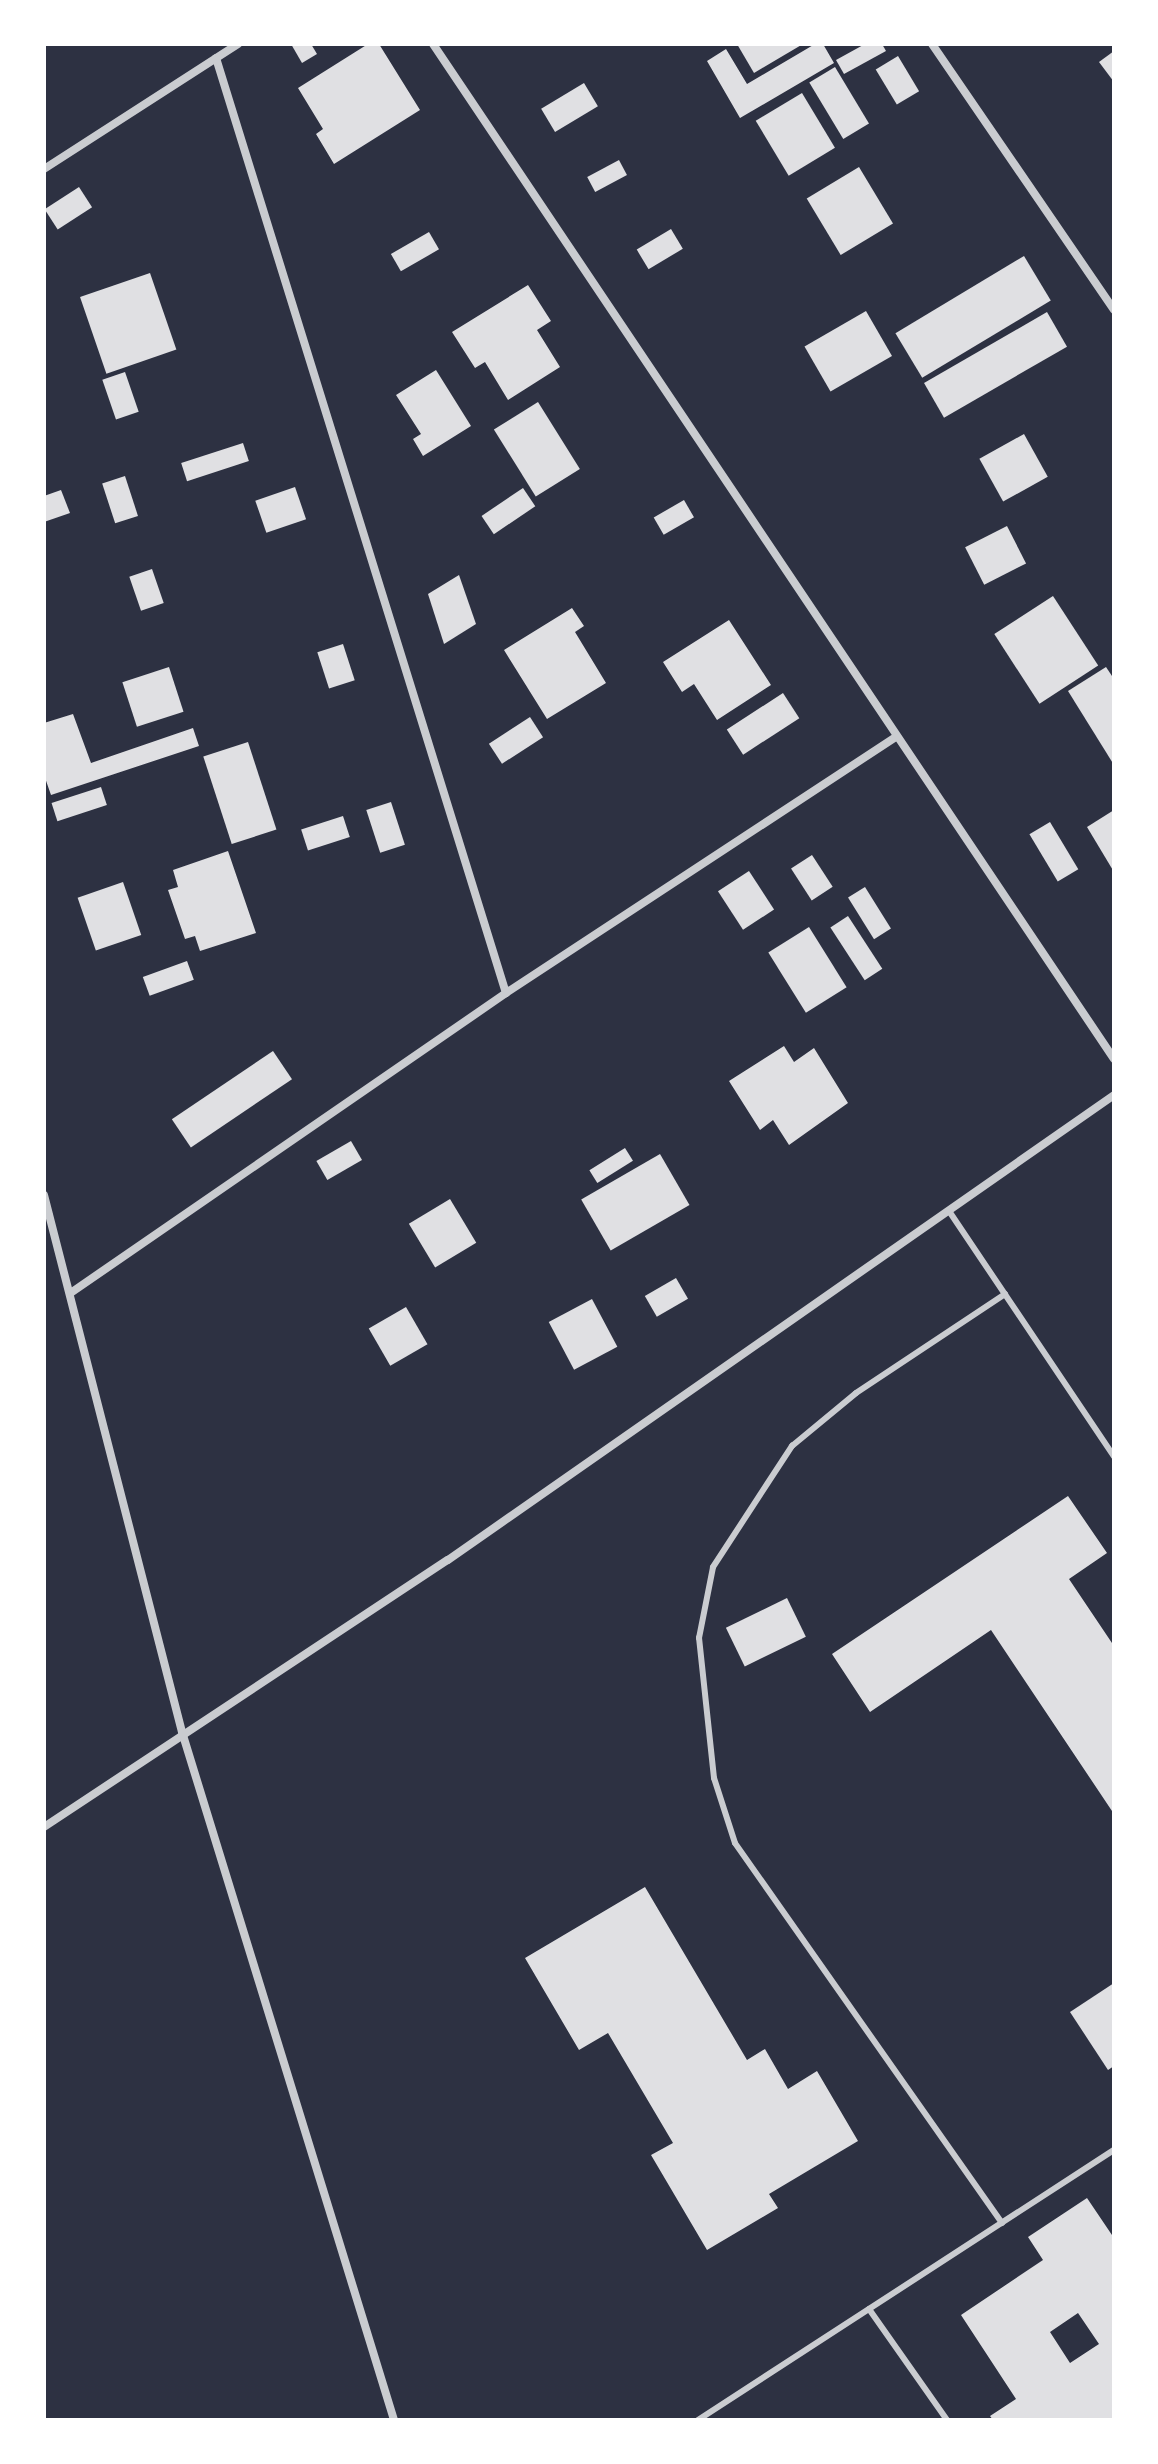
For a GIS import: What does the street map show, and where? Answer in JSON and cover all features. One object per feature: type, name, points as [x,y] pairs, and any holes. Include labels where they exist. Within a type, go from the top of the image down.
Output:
[{"type":"street","points":[[44,169],[238,44]]},
{"type":"street","points":[[433,44],[1114,1059]]},
{"type":"street","points":[[932,44],[1114,310]]},
{"type":"street","points":[[216,58],[506,993]]},
{"type":"street","points":[[72,1292],[506,993],[896,737]]},
{"type":"street","points":[[44,1827],[182,1732],[448,1560],[1114,1095]]},
{"type":"street","points":[[44,1195],[72,1292],[182,1732],[394,2420]]},
{"type":"lane","points":[[949,1211],[1114,1457]]},
{"type":"lane","points":[[1002,2223],[735,1843],[714,1778],[699,1638],[713,1567],[792,1446],[856,1393],[1005,1294]]},
{"type":"lane","points":[[698,2420],[1114,2150]]},
{"type":"lane","points":[[869,2309],[947,2420]]},
{"type":"building","points":[[291,44],[311,44],[317,54],[302,63]]},
{"type":"building","points":[[368,44],[379,44],[420,110],[334,164],[316,134],[323,129],[298,88]]},
{"type":"building","points":[[737,44],[803,44],[754,73]]},
{"type":"building","points":[[815,44],[823,44],[834,63],[740,118],[707,61],[726,49],[747,84]]},
{"type":"building","points":[[865,44],[882,44],[886,51],[844,74],[836,60]]},
{"type":"building","points":[[1114,51],[1114,82],[1099,62]]},
{"type":"building","points":[[898,56],[919,91],[897,105],[876,69]]},
{"type":"building","points":[[835,67],[869,124],[843,139],[809,82]]},
{"type":"building","points":[[584,83],[598,106],[555,132],[541,109]]},
{"type":"building","points":[[802,93],[835,148],[789,176],[756,121]]},
{"type":"building","points":[[619,160],[627,175],[595,192],[587,177]]},
{"type":"building","points":[[859,167],[893,224],[841,255],[807,198]]},
{"type":"building","points":[[79,187],[92,207],[58,229],[45,209]]},
{"type":"building","points":[[671,229],[683,249],[649,269],[637,250]]},
{"type":"building","points":[[429,232],[439,249],[401,271],[391,254]]},
{"type":"building","points":[[1024,256],[1051,301],[922,378],[895,333]]},
{"type":"building","points":[[150,273],[176,350],[106,374],[80,297]]},
{"type":"building","points":[[528,285],[551,321],[537,330],[560,367],[508,400],[485,362],[475,368],[452,332]]},
{"type":"building","points":[[866,311],[892,356],[831,392],[805,346]]},
{"type":"building","points":[[1047,312],[1067,347],[944,418],[924,383]]},
{"type":"building","points":[[436,370],[471,426],[423,456],[413,439],[421,434],[396,395]]},
{"type":"building","points":[[125,372],[139,412],[116,420],[102,380]]},
{"type":"building","points":[[538,402],[580,469],[536,497],[494,430]]},
{"type":"building","points":[[1024,434],[1048,477],[1003,502],[979,459]]},
{"type":"building","points":[[243,443],[249,461],[187,481],[181,463]]},
{"type":"building","points":[[125,476],[138,516],[115,523],[102,483]]},
{"type":"building","points":[[295,487],[306,519],[266,533],[255,501]]},
{"type":"building","points":[[523,488],[535,506],[494,534],[482,516]]},
{"type":"building","points":[[61,490],[70,513],[44,522],[44,496]]},
{"type":"building","points":[[684,500],[694,517],[664,535],[654,518]]},
{"type":"building","points":[[1007,526],[1026,563],[984,585],[965,547]]},
{"type":"building","points":[[152,569],[164,603],[141,611],[129,577]]},
{"type":"building","points":[[459,575],[476,624],[444,644],[428,594]]},
{"type":"building","points":[[1053,596],[1098,666],[1039,704],[994,634]]},
{"type":"building","points":[[572,608],[584,626],[575,632],[606,683],[547,719],[504,650]]},
{"type":"building","points":[[729,620],[771,685],[717,720],[694,684],[682,692],[663,662]]},
{"type":"building","points":[[343,644],[355,680],[329,688],[317,652]]},
{"type":"building","points":[[169,667],[184,712],[137,727],[122,682]]},
{"type":"building","points":[[1106,667],[1114,679],[1114,765],[1068,691]]},
{"type":"building","points":[[783,693],[799,718],[743,755],[727,729]]},
{"type":"building","points":[[73,714],[91,763],[193,728],[199,746],[51,795],[44,775],[44,723]]},
{"type":"building","points":[[530,717],[543,737],[502,764],[489,744]]},
{"type":"building","points":[[248,742],[276,829],[232,844],[203,757]]},
{"type":"building","points":[[101,787],[107,805],[57,821],[52,803]]},
{"type":"building","points":[[391,802],[405,845],[380,853],[366,810]]},
{"type":"building","points":[[1114,810],[1114,872],[1087,827]]},
{"type":"building","points":[[343,816],[350,837],[308,851],[301,830]]},
{"type":"building","points":[[1050,822],[1078,869],[1058,882],[1029,834]]},
{"type":"building","points":[[228,851],[256,933],[200,951],[195,936],[185,939],[168,890],[178,887],[173,870]]},
{"type":"building","points":[[812,855],[833,887],[812,900],[791,869]]},
{"type":"building","points":[[749,871],[774,910],[743,930],[718,891]]},
{"type":"building","points":[[123,882],[141,935],[96,951],[78,898]]},
{"type":"building","points":[[865,887],[891,929],[874,939],[848,898]]},
{"type":"building","points":[[848,916],[882,969],[865,980],[830,927]]},
{"type":"building","points":[[809,927],[847,987],[806,1013],[768,952]]},
{"type":"building","points":[[187,961],[194,980],[150,996],[143,977]]},
{"type":"building","points":[[784,1046],[794,1062],[814,1048],[848,1103],[789,1145],[773,1120],[760,1130],[729,1081]]},
{"type":"building","points":[[273,1051],[292,1079],[191,1147],[172,1119]]},
{"type":"building","points":[[351,1141],[362,1160],[327,1180],[316,1161]]},
{"type":"building","points":[[625,1148],[633,1161],[597,1183],[589,1170]]},
{"type":"building","points":[[660,1154],[690,1205],[611,1251],[581,1200]]},
{"type":"building","points":[[450,1199],[476,1243],[435,1267],[409,1224]]},
{"type":"building","points":[[676,1278],[688,1299],[657,1317],[645,1296]]},
{"type":"building","points":[[592,1299],[617,1347],[574,1370],[549,1322]]},
{"type":"building","points":[[406,1307],[428,1344],[390,1366],[369,1328]]},
{"type":"building","points":[[1068,1496],[1107,1553],[1069,1579],[1114,1646],[1114,1814],[991,1630],[870,1712],[832,1654]]},
{"type":"building","points":[[787,1598],[806,1637],[745,1666],[726,1628]]},
{"type":"building","points":[[645,1887],[747,2060],[765,2049],[788,2089],[817,2071],[858,2141],[769,2194],[778,2208],[707,2250],[651,2155],[673,2143],[608,2033],[579,2050],[525,1958]]},
{"type":"building","points":[[1114,1983],[1114,2066],[1108,2070],[1070,2012]]},
{"type":"building","points":[[1087,2198],[1114,2238],[1114,2420],[993,2420],[990,2416],[1016,2399],[961,2315],[1043,2260],[1028,2237]],"holes":[[[1078,2313],[1099,2344],[1070,2363],[1050,2332]]]}]
